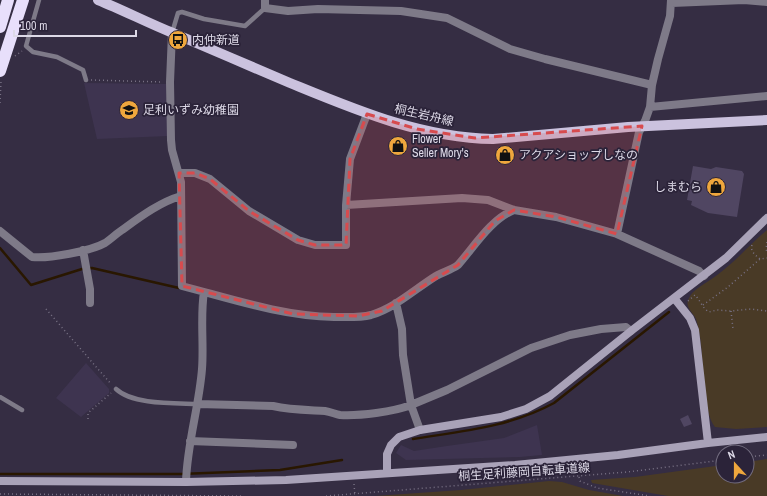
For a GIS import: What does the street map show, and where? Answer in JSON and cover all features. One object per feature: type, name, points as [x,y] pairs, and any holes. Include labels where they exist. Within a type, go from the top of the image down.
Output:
[{"type":"highway","points":[[0,27],[8,0]]},
{"type":"highway","points":[[0,71],[23,0]]},
{"type":"main road","name":"桐生岩舟線","points":[[100,0],[172,33],[367,114],[417,129],[475,138],[521,137],[642,126],[767,120]]},
{"type":"street","points":[[617,234],[637,138],[650,108],[652,85],[670,16],[671,1],[744,0],[767,2]]},
{"type":"street","points":[[265,4],[288,11],[318,9],[401,11],[447,18],[510,49],[652,85]]},
{"type":"street","points":[[172,33],[170,82],[172,150],[181,182],[182,286],[270,310],[316,316],[370,315],[382,311],[437,276],[452,270],[458,265],[495,221],[504,214],[514,210]]},
{"type":"street","points":[[650,108],[767,96]]},
{"type":"street","points":[[178,173],[195,172],[204,176],[216,183],[249,211],[298,240],[315,245],[346,245],[346,205],[350,160],[367,114]]},
{"type":"street","points":[[0,231],[32,257],[39,258],[53,256],[83,250],[104,243],[122,229],[163,203],[181,196]]},
{"type":"street","points":[[346,205],[469,198],[488,200],[514,210],[556,217],[617,234],[699,271],[704,276]]},
{"type":"street","points":[[387,473],[387,454],[391,444],[399,437],[420,430],[501,417],[538,403],[563,387],[631,331],[726,258],[767,218]]},
{"type":"street","points":[[83,250],[90,289],[90,303]]},
{"type":"street","points":[[186,482],[186,461],[198,404],[202,368],[204,292]]},
{"type":"street","points":[[674,298],[690,318],[695,330],[708,443]]},
{"type":"street","points":[[396,303],[402,329],[403,355],[411,405],[420,430]]},
{"type":"street","points":[[198,404],[273,406],[284,409],[332,412],[339,415],[383,412],[405,408],[447,390],[531,348],[570,335],[601,329],[626,327],[631,331]]},
{"type":"street","points":[[0,481],[186,482],[286,480],[515,465],[618,455],[767,437]]},
{"type":"street","points":[[190,441],[293,445]]},
{"type":"lane","points":[[39,0],[26,46],[33,52],[57,57],[83,70],[86,80]]},
{"type":"lane","points":[[172,33],[178,13],[182,12],[204,19],[245,26],[265,4]]},
{"type":"lane","points":[[116,389],[127,397],[136,400],[198,404]]},
{"type":"lane","points":[[0,397],[22,410]]},
{"type":"path","points":[[86,80],[170,82]]},
{"type":"path","points":[[752,242],[751,249],[760,259]]},
{"type":"path","points":[[767,242],[767,252]]},
{"type":"path","points":[[703,305],[728,287],[760,259],[767,258]]},
{"type":"path","points":[[688,301],[696,295],[705,310],[709,312],[717,310],[731,311],[751,309],[767,311]]},
{"type":"path","points":[[46,309],[116,389],[88,412],[88,418]]},
{"type":"path","points":[[731,311],[733,329]]},
{"type":"path","points":[[755,456],[767,454]]},
{"type":"path","name":"桐生足利藤岡自転車道線","points":[[326,496],[579,477],[715,461]]},
{"type":"path","points":[[579,477],[580,481],[597,488],[650,496]]},
{"type":"path","points":[[354,482],[355,495]]},
{"type":"path","points":[[0,494],[241,496]]},
{"type":"highlighted area","points":[[367,114],[417,129],[475,138],[642,126],[617,234],[556,217],[514,210],[495,221],[458,265],[382,311],[358,316],[293,314],[182,286],[179,173],[195,173],[210,179],[249,211],[298,240],[315,245],[346,245],[350,159]]},
{"type":"shaded area","name":"足利いずみ幼稚園","points":[[84,83],[166,84],[168,136],[97,139]]},
{"type":"shaded area","points":[[767,230],[767,427],[736,429],[715,427],[711,419],[706,398],[698,328],[696,319],[688,307],[688,301],[690,295],[694,291],[724,270]]},
{"type":"shaded area","points":[[86,363],[109,389],[109,393],[81,417],[56,398]]},
{"type":"shaded area","points":[[537,425],[542,455],[406,460],[396,453],[401,445],[414,451],[504,438]]},
{"type":"shaded area","points":[[767,459],[767,496],[668,496],[592,483],[591,480],[635,477],[715,466],[715,484],[755,484],[755,461]]},
{"type":"shaded area","points":[[549,481],[562,482],[589,490],[623,496],[375,496],[461,490]]},
{"type":"building","name":"しまむら","points":[[693,166],[711,169],[716,167],[742,171],[744,174],[737,217],[708,213],[691,205],[692,201],[687,200]]},
{"type":"building","points":[[688,415],[692,424],[684,427],[680,419]]},
{"type":"waterway","points":[[0,248],[31,285],[82,269],[92,268],[179,288]]},
{"type":"waterway","points":[[413,439],[503,423],[520,418],[554,403],[669,312]]},
{"type":"waterway","points":[[0,474],[181,474],[280,470],[342,460]]},
{"type":"place","name":"内仲新道","points":[[178,40]]},
{"type":"place","name":"足利いずみ幼稚園","points":[[129,110]]},
{"type":"place","name":"Flower Seller Mory's","points":[[398,146]]},
{"type":"place","name":"アクアショップしなの","points":[[505,155]]},
{"type":"place","name":"しまむら","points":[[716,187]]}]
